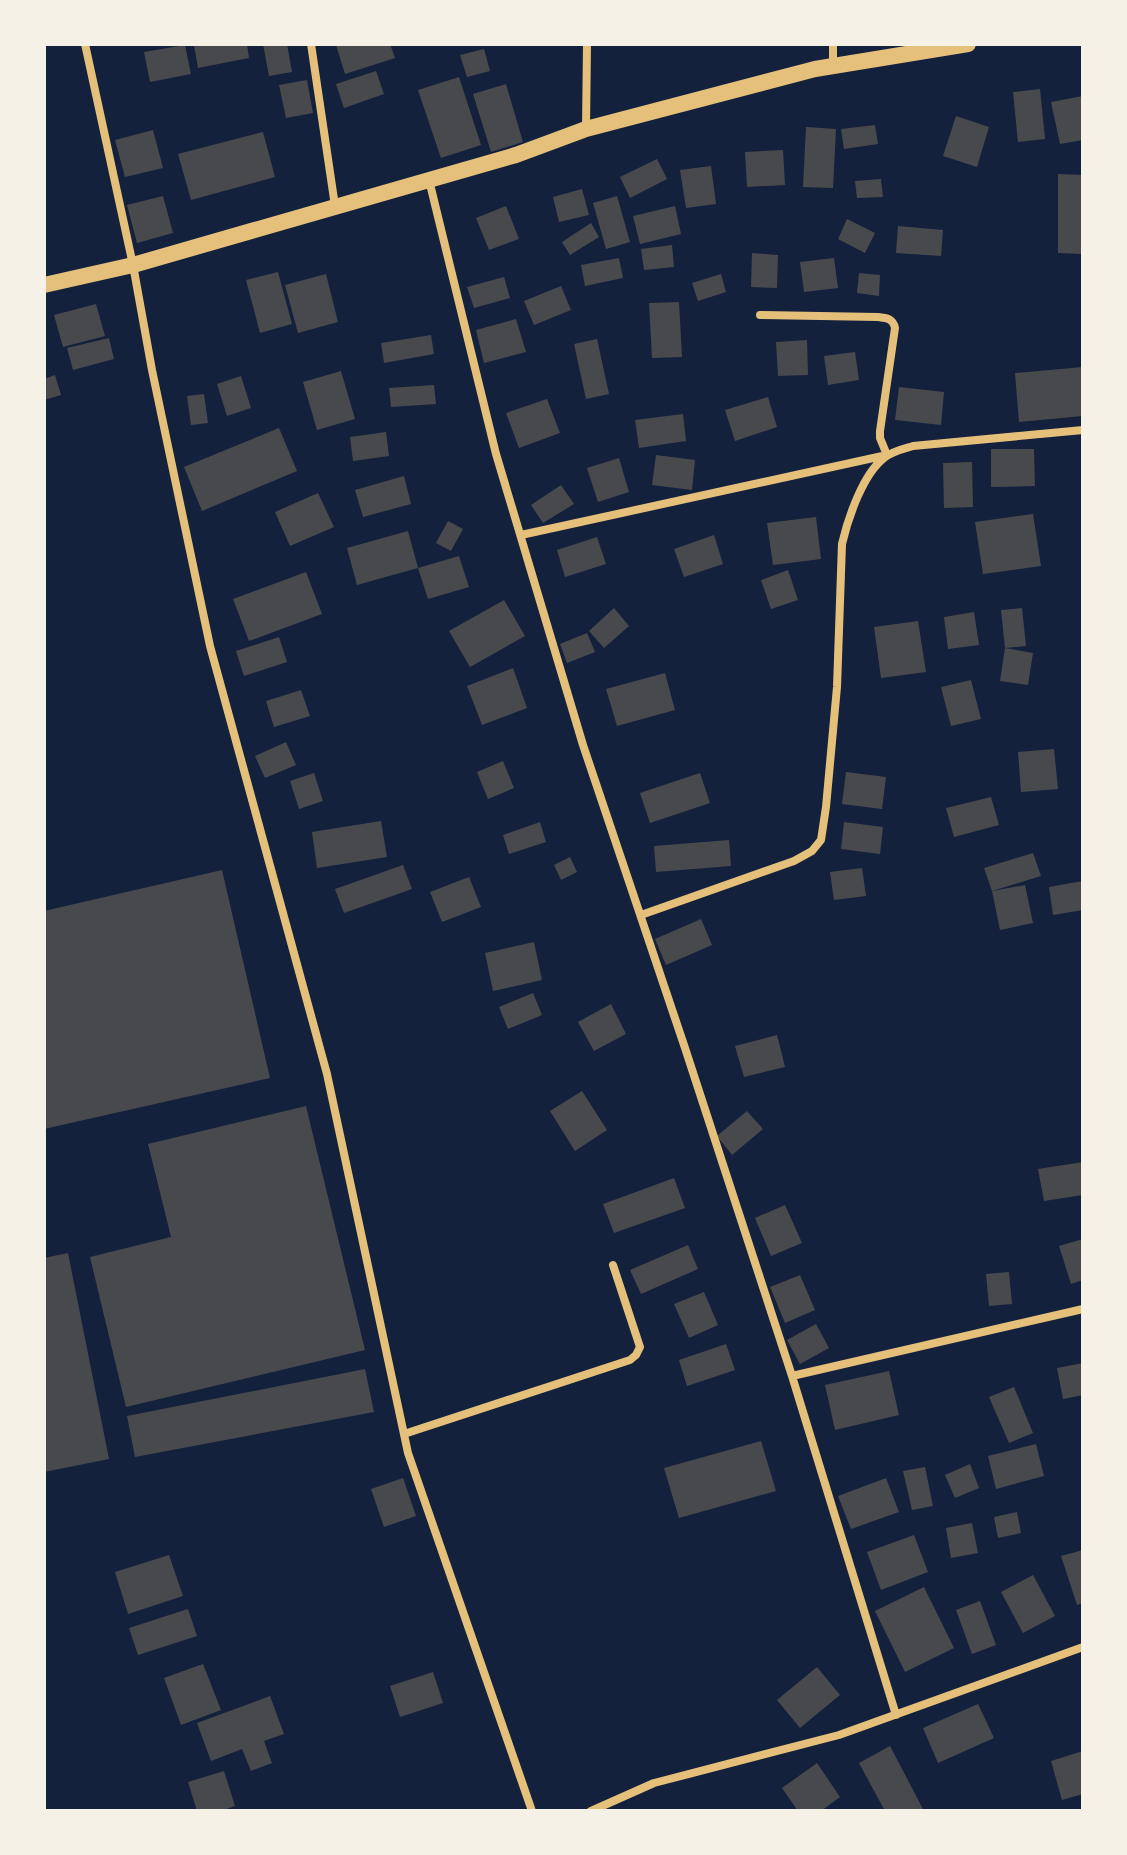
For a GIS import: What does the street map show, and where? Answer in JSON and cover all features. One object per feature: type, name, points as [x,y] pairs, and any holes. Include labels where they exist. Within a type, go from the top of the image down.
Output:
[{"type":"main road","points":[[44,285],[133,265],[516,155],[586,129],[815,69],[968,44]]},
{"type":"street","points":[[85,44],[210,646],[327,1074],[408,1453],[532,1811]]},
{"type":"street","points":[[311,44],[335,206]]},
{"type":"street","points":[[586,129],[587,44]]},
{"type":"street","points":[[833,44],[833,66]]},
{"type":"street","points":[[429,180],[496,454],[583,745],[792,1376],[896,1715]]},
{"type":"street","points":[[760,315],[878,317],[892,321],[895,328],[880,431],[887,455]]},
{"type":"street","points":[[521,535],[887,455],[913,446],[1083,430]]},
{"type":"street","points":[[641,915],[794,861],[812,851],[821,840],[837,687],[842,544],[846,526],[865,484],[877,464],[887,455]]},
{"type":"street","points":[[404,1434],[630,1360],[640,1347],[613,1265]]},
{"type":"street","points":[[792,1376],[1083,1309]]},
{"type":"street","points":[[591,1811],[654,1783],[839,1735],[1083,1647]]},
{"type":"building","points":[[247,44],[249,58],[198,68],[194,45]]},
{"type":"building","points":[[263,44],[287,44],[292,72],[269,76]]},
{"type":"building","points":[[390,44],[395,58],[345,74],[336,45]]},
{"type":"building","points":[[185,45],[191,74],[150,82],[144,52]]},
{"type":"building","points":[[484,49],[490,71],[467,77],[460,55]]},
{"type":"building","points":[[376,71],[384,94],[344,108],[336,84]]},
{"type":"building","points":[[459,77],[481,145],[441,158],[418,90]]},
{"type":"building","points":[[307,80],[313,113],[286,118],[279,85]]},
{"type":"building","points":[[506,84],[523,142],[491,152],[473,94]]},
{"type":"building","points":[[1040,89],[1045,139],[1018,142],[1013,92]]},
{"type":"building","points":[[1083,96],[1083,140],[1060,144],[1051,102]]},
{"type":"building","points":[[956,116],[989,127],[977,167],[943,156]]},
{"type":"building","points":[[875,125],[878,144],[844,149],[841,129]]},
{"type":"building","points":[[806,127],[836,129],[833,188],[803,187]]},
{"type":"building","points":[[153,130],[163,168],[125,177],[115,140]]},
{"type":"building","points":[[263,132],[275,177],[191,200],[178,154]]},
{"type":"building","points":[[783,150],[785,185],[747,187],[745,152]]},
{"type":"building","points":[[657,159],[667,179],[630,198],[620,177]]},
{"type":"building","points":[[711,166],[716,204],[686,208],[680,170]]},
{"type":"building","points":[[1058,174],[1083,175],[1083,254],[1058,253]]},
{"type":"building","points":[[881,179],[883,197],[857,198],[855,181]]},
{"type":"building","points":[[582,189],[589,215],[559,222],[553,197]]},
{"type":"building","points":[[163,196],[173,233],[137,243],[127,205]]},
{"type":"building","points":[[617,196],[630,242],[606,249],[593,203]]},
{"type":"building","points":[[506,206],[519,239],[489,250],[476,218]]},
{"type":"building","points":[[675,206],[681,234],[640,244],[633,216]]},
{"type":"building","points":[[847,219],[875,233],[865,253],[838,239]]},
{"type":"building","points":[[591,223],[599,237],[570,255],[562,242]]},
{"type":"building","points":[[898,226],[943,230],[941,256],[896,253]]},
{"type":"building","points":[[672,245],[674,267],[644,270],[641,249]]},
{"type":"building","points":[[752,253],[778,255],[777,288],[751,287]]},
{"type":"building","points":[[619,258],[623,278],[585,286],[581,265]]},
{"type":"building","points":[[834,258],[838,288],[804,292],[800,262]]},
{"type":"building","points":[[278,272],[292,324],[260,333],[246,280]]},
{"type":"building","points":[[859,273],[880,275],[879,296],[857,293]]},
{"type":"building","points":[[326,274],[338,322],[298,333],[285,285]]},
{"type":"building","points":[[721,274],[726,292],[698,301],[692,283]]},
{"type":"building","points":[[504,277],[510,298],[474,308],[467,287]]},
{"type":"building","points":[[561,286],[571,310],[534,325],[524,301]]},
{"type":"building","points":[[679,302],[682,357],[652,358],[649,303]]},
{"type":"building","points":[[96,304],[105,336],[63,347],[54,315]]},
{"type":"building","points":[[516,319],[526,352],[484,363],[476,330]]},
{"type":"building","points":[[431,335],[434,354],[384,363],[381,343]]},
{"type":"building","points":[[109,338],[114,359],[73,370],[67,348]]},
{"type":"building","points":[[597,339],[609,394],[586,399],[574,344]]},
{"type":"building","points":[[807,340],[808,375],[778,376],[776,342]]},
{"type":"building","points":[[855,352],[859,380],[828,385],[824,356]]},
{"type":"building","points":[[1083,367],[1083,416],[1019,422],[1015,373]]},
{"type":"building","points":[[341,371],[355,419],[317,430],[303,382]]},
{"type":"building","points":[[55,375],[61,395],[44,400],[44,379]]},
{"type":"building","points":[[241,376],[251,408],[227,416],[217,384]]},
{"type":"building","points":[[434,385],[436,404],[391,407],[389,388]]},
{"type":"building","points":[[899,387],[944,392],[941,425],[895,420]]},
{"type":"building","points":[[204,394],[208,423],[191,425],[187,396]]},
{"type":"building","points":[[768,397],[777,427],[735,441],[725,410]]},
{"type":"building","points":[[547,399],[560,433],[519,448],[506,413]]},
{"type":"building","points":[[683,414],[686,441],[639,448],[635,420]]},
{"type":"building","points":[[279,428],[297,471],[202,511],[184,467]]},
{"type":"building","points":[[386,432],[389,456],[353,461],[350,437]]},
{"type":"building","points":[[991,449],[1034,449],[1035,486],[991,487]]},
{"type":"building","points":[[656,455],[695,460],[692,490],[652,485]]},
{"type":"building","points":[[619,458],[629,492],[598,502],[587,468]]},
{"type":"building","points":[[972,462],[973,507],[944,508],[943,463]]},
{"type":"building","points":[[404,476],[411,504],[363,517],[355,490]]},
{"type":"building","points":[[561,485],[574,504],[543,523],[531,505]]},
{"type":"building","points":[[318,493],[334,527],[290,546],[275,512]]},
{"type":"building","points":[[1033,514],[1041,566],[983,574],[975,522]]},
{"type":"building","points":[[816,517],[821,559],[773,565],[767,523]]},
{"type":"building","points":[[448,521],[463,529],[451,551],[436,543]]},
{"type":"building","points":[[408,531],[418,568],[357,585],[347,548]]},
{"type":"building","points":[[714,535],[723,564],[684,577],[674,549]]},
{"type":"building","points":[[597,537],[606,564],[565,577],[557,550]]},
{"type":"building","points":[[459,556],[469,587],[428,599],[418,568]]},
{"type":"building","points":[[788,570],[798,600],[771,609],[761,580]]},
{"type":"building","points":[[306,572],[322,614],[249,641],[233,599]]},
{"type":"building","points":[[504,600],[525,636],[470,667],[449,631]]},
{"type":"building","points":[[614,608],[629,626],[604,648],[589,631]]},
{"type":"building","points":[[1022,608],[1026,646],[1005,648],[1001,610]]},
{"type":"building","points":[[974,612],[979,645],[948,649],[944,617]]},
{"type":"building","points":[[918,621],[926,672],[881,678],[874,627]]},
{"type":"building","points":[[587,633],[595,652],[567,663],[560,644]]},
{"type":"building","points":[[279,637],[287,662],[244,676],[236,651]]},
{"type":"building","points":[[1005,648],[1033,653],[1028,685],[1000,681]]},
{"type":"building","points":[[513,668],[527,708],[482,725],[467,686]]},
{"type":"building","points":[[665,673],[675,710],[617,726],[606,689]]},
{"type":"building","points":[[971,680],[981,719],[951,726],[941,687]]},
{"type":"building","points":[[301,690],[310,716],[274,727],[266,701]]},
{"type":"building","points":[[286,742],[296,765],[265,778],[255,756]]},
{"type":"building","points":[[1054,749],[1058,789],[1021,792],[1018,752]]},
{"type":"building","points":[[503,761],[514,788],[488,799],[477,772]]},
{"type":"building","points":[[846,772],[886,777],[882,809],[842,804]]},
{"type":"building","points":[[314,773],[323,801],[299,809],[290,781]]},
{"type":"building","points":[[700,773],[710,803],[650,823],[640,793]]},
{"type":"building","points":[[991,797],[999,825],[954,837],[946,808]]},
{"type":"building","points":[[381,821],[387,857],[317,868],[312,832]]},
{"type":"building","points":[[540,822],[546,842],[509,854],[503,835]]},
{"type":"building","points":[[844,822],[883,827],[880,854],[841,849]]},
{"type":"building","points":[[729,840],[731,866],[656,872],[654,846]]},
{"type":"building","points":[[1033,853],[1041,876],[992,891],[984,868]]},
{"type":"building","points":[[570,857],[577,872],[561,880],[554,865]]},
{"type":"building","points":[[403,865],[412,889],[344,913],[335,889]]},
{"type":"building","points":[[862,868],[866,896],[834,900],[830,872]]},
{"type":"building","points":[[222,870],[270,1078],[44,1129],[44,911]]},
{"type":"building","points":[[469,877],[481,907],[442,922],[430,892]]},
{"type":"building","points":[[1083,881],[1083,910],[1053,915],[1049,887]]},
{"type":"building","points":[[1025,885],[1033,923],[1000,930],[992,891]]},
{"type":"building","points":[[701,919],[712,945],[666,965],[655,939]]},
{"type":"building","points":[[534,942],[542,980],[493,991],[485,953]]},
{"type":"building","points":[[533,993],[542,1015],[508,1029],[499,1007]]},
{"type":"building","points":[[611,1004],[626,1034],[594,1051],[578,1022]]},
{"type":"building","points":[[777,1035],[785,1067],[744,1077],[735,1046]]},
{"type":"building","points":[[582,1091],[607,1130],[575,1151],[550,1111]]},
{"type":"building","points":[[306,1106],[365,1350],[126,1407],[90,1257],[171,1237],[148,1144]]},
{"type":"building","points":[[747,1111],[763,1129],[732,1155],[717,1136]]},
{"type":"building","points":[[1083,1162],[1083,1195],[1044,1201],[1038,1169]]},
{"type":"building","points":[[674,1178],[685,1208],[614,1233],[603,1204]]},
{"type":"building","points":[[785,1205],[802,1243],[771,1256],[755,1218]]},
{"type":"building","points":[[1083,1239],[1083,1280],[1071,1284],[1059,1246]]},
{"type":"building","points":[[688,1245],[698,1269],[641,1294],[630,1270]]},
{"type":"building","points":[[68,1253],[109,1459],[44,1472],[44,1258]]},
{"type":"building","points":[[1009,1272],[1012,1304],[989,1306],[986,1274]]},
{"type":"building","points":[[800,1275],[815,1310],[785,1323],[770,1287]]},
{"type":"building","points":[[704,1292],[718,1325],[689,1338],[674,1304]]},
{"type":"building","points":[[816,1324],[829,1348],[800,1364],[787,1340]]},
{"type":"building","points":[[726,1344],[735,1370],[687,1386],[679,1360]]},
{"type":"building","points":[[1083,1363],[1083,1395],[1063,1399],[1057,1368]]},
{"type":"building","points":[[365,1369],[374,1412],[135,1457],[127,1416]]},
{"type":"building","points":[[889,1371],[899,1415],[835,1430],[825,1385]]},
{"type":"building","points":[[1014,1387],[1033,1433],[1009,1443],[989,1397]]},
{"type":"building","points":[[761,1441],[776,1491],[679,1518],[664,1468]]},
{"type":"building","points":[[1036,1444],[1044,1476],[996,1489],[988,1456]]},
{"type":"building","points":[[970,1464],[979,1488],[955,1498],[945,1475]]},
{"type":"building","points":[[925,1467],[933,1506],[912,1510],[903,1471]]},
{"type":"building","points":[[403,1478],[416,1516],[384,1527],[371,1489]]},
{"type":"building","points":[[886,1478],[899,1512],[851,1529],[838,1496]]},
{"type":"building","points":[[1017,1512],[1021,1533],[998,1538],[994,1517]]},
{"type":"building","points":[[972,1523],[978,1553],[951,1558],[946,1528]]},
{"type":"building","points":[[914,1535],[928,1572],[881,1590],[867,1552]]},
{"type":"building","points":[[1083,1550],[1083,1603],[1077,1605],[1061,1556]]},
{"type":"building","points":[[169,1555],[183,1596],[128,1614],[115,1572]]},
{"type":"building","points":[[1033,1575],[1055,1616],[1023,1633],[1001,1592]]},
{"type":"building","points":[[924,1587],[954,1648],[905,1672],[875,1611]]},
{"type":"building","points":[[980,1601],[996,1645],[972,1654],[956,1610]]},
{"type":"building","points":[[188,1609],[197,1636],[138,1655],[129,1628]]},
{"type":"building","points":[[203,1664],[221,1710],[181,1725],[164,1678]]},
{"type":"building","points":[[817,1667],[840,1695],[800,1728],[777,1700]]},
{"type":"building","points":[[433,1672],[443,1703],[400,1717],[390,1686]]},
{"type":"building","points":[[270,1696],[284,1734],[264,1741],[272,1763],[251,1771],[242,1749],[211,1761],[197,1723]]},
{"type":"building","points":[[978,1704],[994,1738],[938,1763],[923,1728]]},
{"type":"building","points":[[890,1746],[924,1811],[885,1811],[859,1763]]},
{"type":"building","points":[[1083,1751],[1083,1794],[1062,1800],[1051,1761]]},
{"type":"building","points":[[817,1763],[840,1797],[821,1811],[798,1811],[782,1788]]},
{"type":"building","points":[[224,1771],[235,1806],[221,1811],[197,1811],[188,1782]]}]
